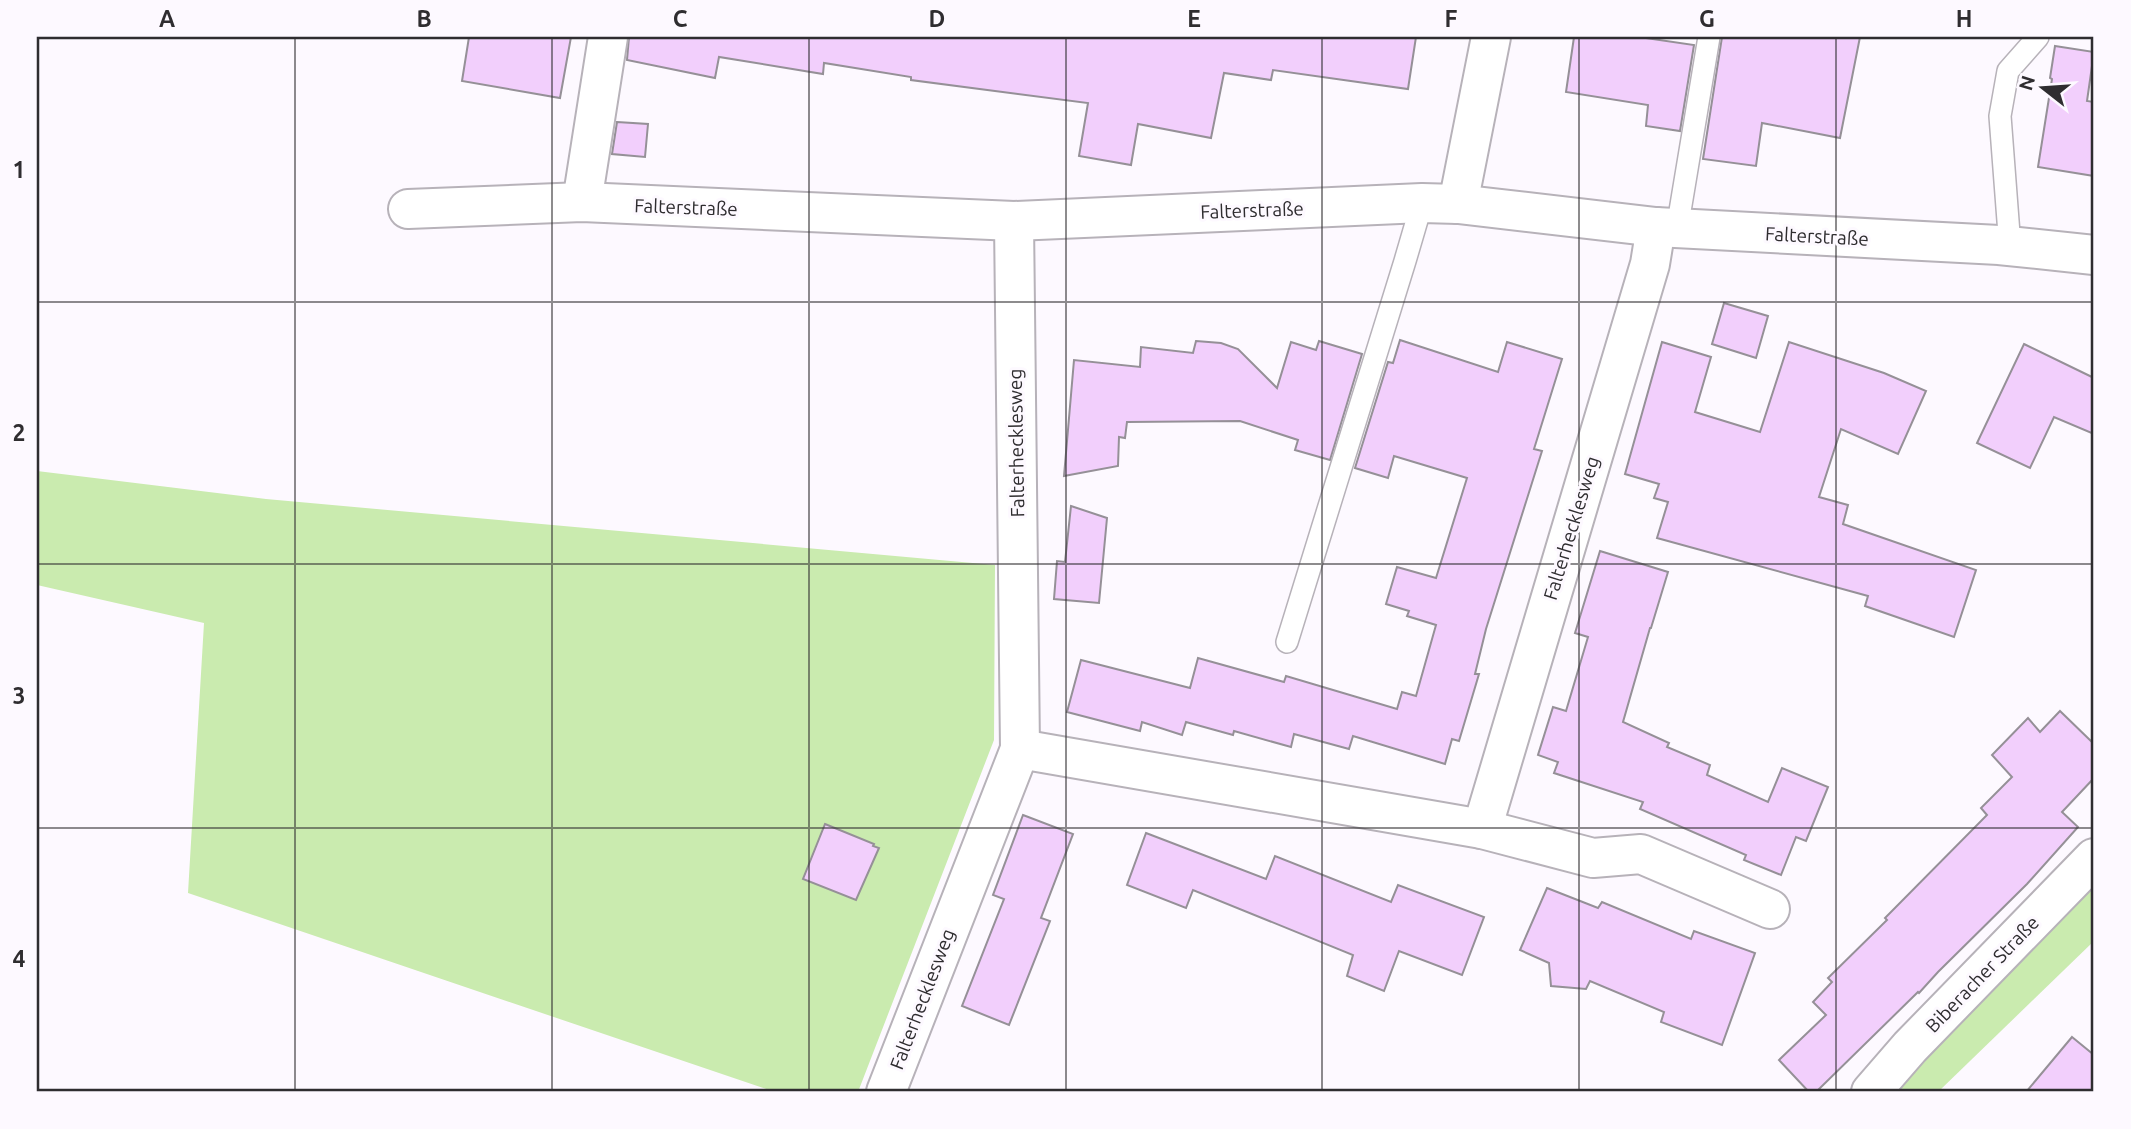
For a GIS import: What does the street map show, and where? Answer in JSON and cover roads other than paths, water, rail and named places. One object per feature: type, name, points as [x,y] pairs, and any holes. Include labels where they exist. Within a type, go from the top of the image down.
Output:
[{"type":"street","points":[[582,202],[608,37]]},
{"type":"street","points":[[1440,204],[1491,37]]},
{"type":"street","name":"Falterstraße","points":[[408,209],[582,202],[1014,221],[1440,204],[1667,228],[2010,247],[2094,255]]},
{"type":"street","name":"Falterhecklesweg","points":[[886,1092],[1020,749],[1014,221]]},
{"type":"street","name":"Falterhecklesweg","points":[[1482,828],[1650,264],[1667,228]]},
{"type":"street","points":[[1020,749],[1482,828],[1593,858],[1641,854],[1770,909]]},
{"type":"street","name":"Biberacher Straße","points":[[1871,1092],[1910,1047],[2094,858]]},
{"type":"lane","points":[[1667,228],[1709,37]]},
{"type":"lane","points":[[2010,247],[2000,116],[2008,71],[2038,37]]},
{"type":"lane","points":[[1286,642],[1401,274],[1440,204]]}]
